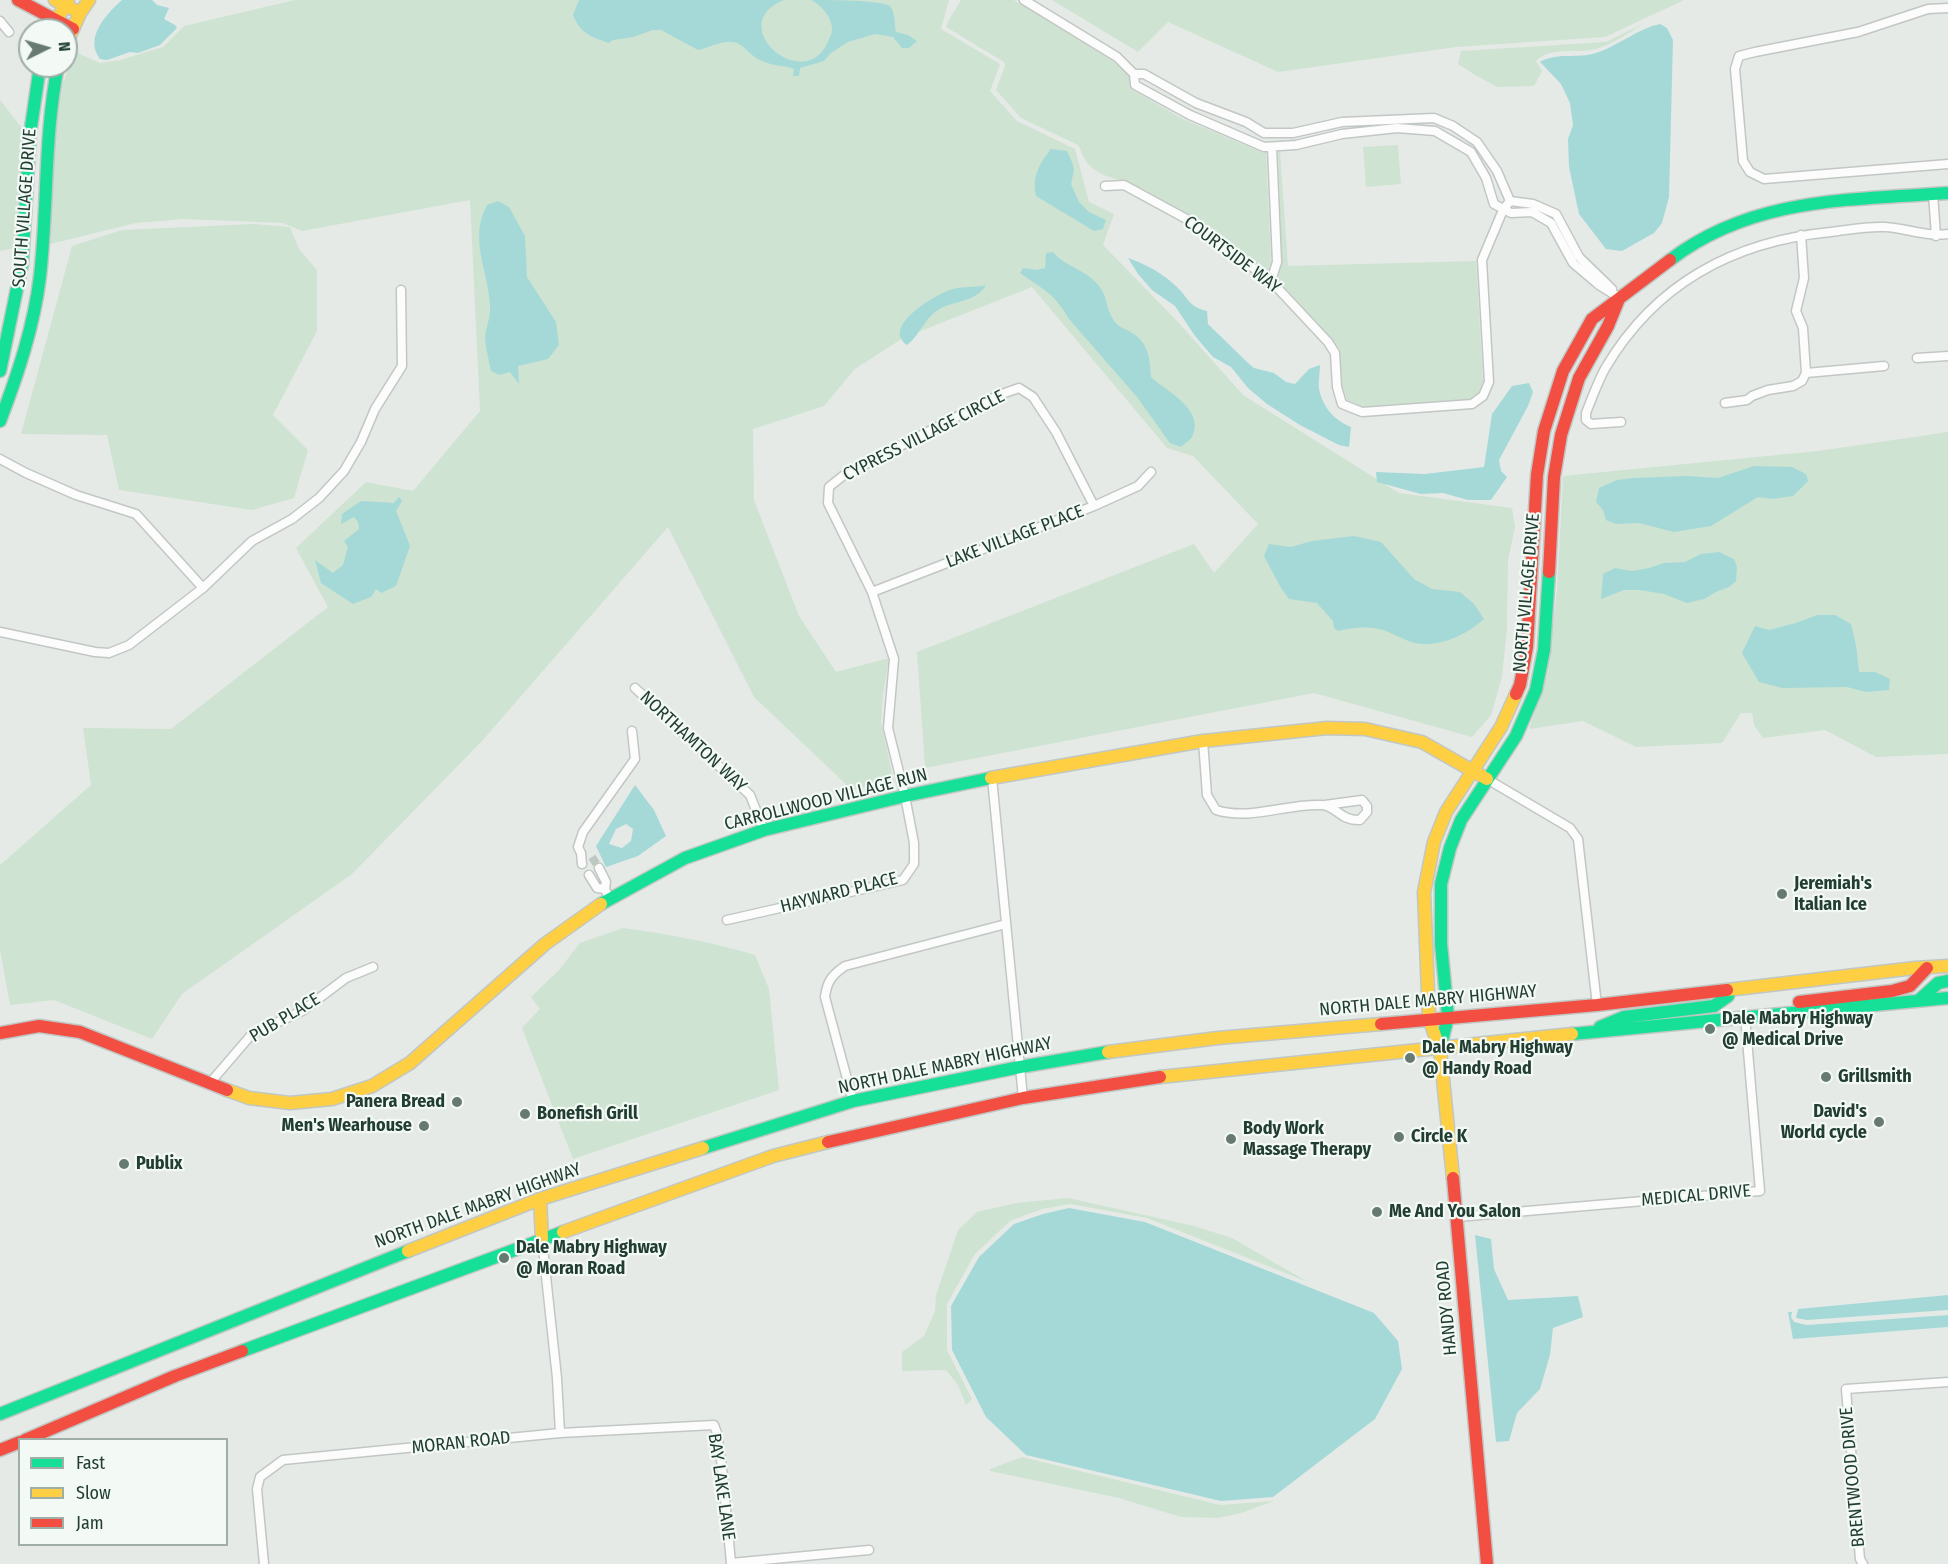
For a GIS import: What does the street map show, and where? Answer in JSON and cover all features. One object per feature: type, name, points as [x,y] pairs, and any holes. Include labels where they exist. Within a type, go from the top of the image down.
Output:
[{"type":"street","points":[[18,0],[43,18]]},
{"type":"street","points":[[78,18],[89,0]]},
{"type":"street","points":[[1024,0],[1117,57],[1134,74],[1135,85],[1190,115],[1263,147],[1296,145],[1342,134],[1397,128],[1435,131],[1471,152],[1486,178],[1494,204],[1510,213],[1532,212],[1551,223],[1573,263],[1599,285],[1620,298]]},
{"type":"street","points":[[56,18],[63,2],[80,13]]},
{"type":"street","points":[[1948,8],[1928,9],[1858,32],[1739,56],[1735,69],[1743,161],[1750,172],[1764,179],[1948,164]]},
{"type":"street","points":[[0,21],[9,32]]},
{"type":"street","points":[[1134,74],[1144,74],[1196,103],[1246,122],[1264,133],[1293,133],[1342,122],[1434,118],[1453,126],[1477,142],[1497,171],[1510,201],[1533,204],[1556,214],[1579,257],[1620,298]]},
{"type":"street","name":"SOUTH VILLAGE DRIVE","points":[[0,371],[24,252],[34,93],[37,78]]},
{"type":"street","name":"SOUTH VILLAGE DRIVE","points":[[0,420],[13,388],[36,302],[42,259],[50,99],[55,78]]},
{"type":"street","points":[[1190,115],[1196,103]]},
{"type":"street","points":[[1271,281],[1277,262],[1272,147]]},
{"type":"street","name":"COURTSIDE WAY","points":[[1105,186],[1124,185],[1192,222],[1271,281],[1328,342],[1335,353],[1336,387],[1342,404],[1362,412],[1472,404],[1483,396],[1489,382],[1482,260],[1503,210],[1510,201]]},
{"type":"street","name":"NORTH VILLAGE DRIVE","points":[[1440,1048],[1429,1019],[1424,892],[1434,842],[1446,812],[1501,727],[1520,685],[1527,647],[1537,475],[1548,421],[1563,371],[1592,319],[1680,252],[1717,230],[1751,216],[1815,203],[1948,193]]},
{"type":"street","points":[[1933,194],[1936,236]]},
{"type":"street","points":[[1621,422],[1591,424],[1586,420],[1586,413],[1606,368],[1636,325],[1671,291],[1710,265],[1753,246],[1800,235],[1885,227],[1936,236],[1948,234]]},
{"type":"street","points":[[1725,403],[1747,400],[1768,390],[1793,386],[1802,381],[1806,373],[1803,328],[1796,311],[1804,278],[1800,235]]},
{"type":"street","points":[[0,632],[95,652],[109,653],[129,645],[203,588],[252,541],[292,519],[319,498],[344,471],[361,442],[375,409],[402,366],[401,290]]},
{"type":"street","name":"NORTH VILLAGE DRIVE","points":[[1440,1048],[1448,1017],[1441,944],[1441,884],[1450,848],[1461,820],[1516,736],[1536,690],[1544,650],[1554,477],[1561,435],[1579,378],[1608,326],[1620,298]]},
{"type":"street","points":[[1917,358],[1948,356]]},
{"type":"street","points":[[1806,373],[1884,366]]},
{"type":"street","name":"CYPRESS VILLAGE CIRCLE","points":[[891,650],[872,592],[828,503],[829,487],[844,475],[999,395],[1019,388],[1033,397],[1056,432],[1094,506]]},
{"type":"street","points":[[0,459],[76,495],[136,514],[203,588]]},
{"type":"street","name":"LAKE VILLAGE PLACE","points":[[872,592],[1094,506],[1138,486],[1151,472]]},
{"type":"street","name":"HAYWARD PLACE","points":[[727,920],[903,880],[914,864],[914,843],[888,728],[894,659],[891,650]]},
{"type":"street","name":"NORTHAMTON WAY","points":[[635,688],[750,795],[764,830]]},
{"type":"street","name":"CARROLLWOOD VILLAGE RUN","points":[[0,1033],[39,1026],[80,1032],[249,1098],[290,1103],[332,1099],[372,1086],[410,1063],[545,944],[607,893],[685,858],[764,830],[992,778],[1203,741],[1327,728],[1365,729],[1422,742],[1487,779]]},
{"type":"street","points":[[582,864],[578,847],[584,832],[635,759],[632,731]]},
{"type":"street","points":[[1203,741],[1207,795],[1216,810],[1232,815],[1325,805]]},
{"type":"street","points":[[992,778],[1023,1098]]},
{"type":"street","points":[[1487,779],[1570,828],[1578,838],[1597,1005]]},
{"type":"street","points":[[581,852],[592,857]]},
{"type":"street","points":[[599,868],[606,882],[607,893]]},
{"type":"street","points":[[589,875],[597,888],[607,893]]},
{"type":"street","points":[[1424,892],[1441,895]]},
{"type":"street","points":[[853,1101],[825,997],[826,985],[832,975],[845,966],[1006,924]]},
{"type":"street","name":"NORTH DALE MABRY HIGHWAY","points":[[0,1414],[526,1204],[853,1101],[1020,1067],[1204,1039],[1597,1005],[1948,966]]},
{"type":"street","name":"PUB PLACE","points":[[209,1084],[252,1034],[302,1011],[346,978],[373,967]]},
{"type":"street","points":[[1745,1016],[1793,1003],[1892,991],[1910,986],[1927,968]]},
{"type":"street","points":[[1918,1001],[1938,983],[1948,981]]},
{"type":"street","points":[[1590,1032],[1624,1017],[1714,1006],[1728,996],[1730,990]]},
{"type":"street","points":[[30,1438],[176,1376],[542,1239],[773,1156],[854,1135],[1023,1098],[1188,1073],[1627,1030],[1745,1016],[1948,998]]},
{"type":"street","name":"MEDICAL DRIVE","points":[[1457,1217],[1760,1191],[1745,1016]]},
{"type":"street","name":"HANDY ROAD","points":[[1440,1048],[1487,1564]]},
{"type":"street","points":[[540,1199],[560,1433]]},
{"type":"street","points":[[526,1204],[542,1239]]},
{"type":"street","name":"BRENTWOOD DRIVE","points":[[1863,1564],[1860,1559],[1846,1389],[1948,1382]]},
{"type":"street","name":"BAY LAKE LANE","points":[[560,1433],[714,1425],[722,1467],[731,1563],[869,1550]]},
{"type":"street","name":"MORAN ROAD","points":[[264,1564],[257,1489],[260,1477],[283,1460],[560,1433]]},
{"type":"street","points":[[0,1450],[18,1443]]},
{"type":"green space","points":[[295,0],[949,0],[941,29],[1000,64],[990,91],[1017,121],[1075,149],[1089,202],[1114,214],[1103,245],[1178,322],[1243,395],[1399,493],[1512,508],[1515,527],[1508,560],[1507,628],[1502,677],[1491,715],[1472,737],[1314,693],[925,768],[917,652],[1194,544],[1214,573],[1258,524],[1193,456],[1167,448],[1032,287],[903,338],[855,369],[824,406],[753,429],[754,500],[799,616],[836,672],[889,658],[881,723],[894,781],[852,790],[754,697],[668,527],[482,741],[352,874],[182,994],[152,1039],[54,1000],[10,1005],[0,950],[0,865],[91,785],[83,728],[171,729],[328,607],[296,548],[366,482],[413,491],[480,411],[470,200],[302,231],[283,223],[183,219],[136,223],[50,244],[55,113],[65,78],[78,78],[78,53],[100,63],[120,60],[163,47],[184,26]]},
{"type":"green space","points":[[961,0],[1014,0],[1113,61],[1129,76],[1129,86],[1132,90],[1183,119],[1261,152],[1266,152],[1271,262],[1268,272],[1195,218],[1127,181],[1109,177],[1092,168],[1078,145],[1021,118],[996,90],[1005,66],[1004,62],[946,27]]},
{"type":"green space","points":[[1052,0],[1684,0],[1605,37],[1456,47],[1278,72],[1168,22],[1138,52]]},
{"type":"green space","points":[[1643,24],[1605,46],[1584,51],[1555,52],[1542,57],[1536,61],[1542,71],[1534,86],[1497,87],[1458,64],[1461,51],[1606,42]]},
{"type":"green space","points":[[0,100],[22,128],[17,248],[0,251]]},
{"type":"green space","points":[[1398,145],[1401,184],[1366,187],[1363,147]]},
{"type":"green space","points":[[1278,151],[1280,151],[1288,266],[1476,261],[1483,382],[1478,393],[1470,399],[1364,407],[1347,400],[1342,386],[1340,350],[1278,280],[1282,262]]},
{"type":"green space","points":[[254,224],[290,227],[299,249],[317,270],[317,331],[273,415],[308,450],[294,498],[252,510],[119,490],[107,435],[21,434],[72,246],[122,230]]},
{"type":"green space","points":[[1948,432],[1948,754],[1876,757],[1825,730],[1763,738],[1754,725],[1752,713],[1741,713],[1722,743],[1636,747],[1583,721],[1529,729],[1547,675],[1557,591],[1563,476],[1818,451]]},
{"type":"green space","points":[[623,928],[690,939],[755,955],[769,989],[779,1090],[573,1159],[522,1028],[540,1009],[531,997],[559,970],[580,943]]},
{"type":"green space","points":[[1068,1198],[1194,1226],[1232,1238],[1308,1282],[1147,1218],[1070,1204],[1042,1209],[1010,1221],[975,1254],[947,1304],[947,1350],[972,1399],[966,1405],[958,1385],[946,1370],[902,1371],[902,1352],[924,1336],[935,1311],[936,1295],[958,1230],[977,1212],[1016,1203]]},
{"type":"green space","points":[[1022,1457],[1220,1505],[1274,1501],[1241,1513],[1218,1518],[1181,1517],[1119,1498],[990,1471],[990,1469]]},
{"type":"water","points":[[122,0],[152,0],[157,5],[169,8],[164,19],[177,28],[160,45],[138,53],[130,52],[107,60],[100,59],[94,43],[96,35],[104,19]]},
{"type":"water","points":[[579,0],[784,0],[768,11],[762,24],[764,37],[773,49],[785,58],[800,62],[814,58],[826,46],[832,31],[828,16],[811,0],[885,4],[890,6],[893,12],[896,32],[908,35],[917,41],[909,48],[902,48],[893,37],[875,34],[848,42],[831,53],[824,61],[800,68],[799,76],[793,76],[794,69],[759,60],[735,42],[724,42],[698,50],[661,30],[613,40],[609,43],[603,41],[592,37],[579,27],[573,15]]},
{"type":"water","points":[[1660,24],[1667,28],[1673,40],[1669,197],[1662,223],[1654,233],[1622,251],[1606,249],[1579,214],[1569,167],[1568,139],[1573,125],[1570,103],[1561,84],[1540,62],[1553,57],[1596,53],[1644,29]]},
{"type":"water","points":[[1051,149],[1067,151],[1074,170],[1071,184],[1079,202],[1089,212],[1106,220],[1103,229],[1094,231],[1036,196],[1035,183],[1038,171]]},
{"type":"water","points":[[498,201],[509,207],[525,236],[527,277],[556,322],[559,345],[548,359],[518,366],[519,384],[510,372],[499,375],[491,371],[485,339],[490,306],[479,231],[487,205]]},
{"type":"water","points":[[1053,252],[1097,284],[1104,294],[1115,322],[1140,339],[1146,348],[1151,377],[1189,410],[1194,418],[1195,427],[1192,437],[1181,447],[1170,443],[1137,397],[1069,319],[1053,297],[1020,273],[1023,268],[1036,270],[1045,268],[1046,253]]},
{"type":"water","points":[[1128,258],[1161,274],[1173,283],[1193,305],[1207,311],[1208,324],[1254,368],[1274,373],[1286,382],[1295,384],[1309,369],[1320,365],[1319,386],[1323,402],[1339,421],[1351,427],[1349,447],[1339,445],[1300,425],[1267,404],[1248,388],[1231,367],[1213,357],[1195,336],[1175,306],[1152,290]]},
{"type":"water","points":[[986,285],[976,295],[938,310],[907,345],[901,337],[901,329],[906,320],[925,303],[953,289]]},
{"type":"water","points":[[1529,383],[1533,392],[1528,406],[1499,460],[1501,471],[1507,477],[1491,500],[1468,500],[1443,493],[1421,494],[1377,482],[1376,472],[1425,474],[1484,467],[1492,414],[1512,386]]},
{"type":"water","points":[[1754,466],[1792,467],[1806,474],[1808,481],[1793,496],[1773,499],[1758,497],[1711,526],[1674,532],[1639,523],[1616,524],[1606,520],[1603,510],[1596,502],[1599,488],[1617,480],[1687,476],[1718,478]]},
{"type":"water","points":[[399,497],[402,501],[396,511],[410,546],[396,586],[381,593],[376,589],[371,597],[353,604],[321,583],[315,560],[333,573],[343,565],[348,547],[344,541],[359,529],[354,517],[341,524],[342,514],[361,501],[394,503]]},
{"type":"water","points":[[1354,536],[1381,542],[1414,579],[1432,589],[1460,592],[1474,604],[1484,619],[1461,635],[1433,644],[1415,643],[1374,628],[1338,631],[1334,628],[1333,621],[1317,603],[1289,599],[1264,556],[1269,544],[1291,547],[1312,541]]},
{"type":"water","points":[[1719,552],[1734,559],[1737,567],[1736,581],[1704,599],[1687,603],[1664,594],[1624,590],[1601,599],[1603,574],[1615,568],[1632,571],[1664,563],[1685,562],[1701,554]]},
{"type":"water","points":[[1817,615],[1835,615],[1851,624],[1859,672],[1875,672],[1890,679],[1889,690],[1866,692],[1847,687],[1782,688],[1759,682],[1742,653],[1755,626],[1769,630]]},
{"type":"water","points":[[635,785],[654,810],[666,836],[638,856],[606,867],[596,846]],"holes":[[[626,824],[633,829],[631,841],[622,848],[609,844],[616,829]]]},
{"type":"water","points":[[1069,1208],[1145,1222],[1374,1313],[1398,1341],[1402,1369],[1375,1419],[1273,1497],[1221,1501],[1026,1455],[986,1417],[952,1350],[951,1306],[979,1257],[1014,1224]]},
{"type":"water","points":[[1475,1235],[1491,1239],[1494,1269],[1508,1300],[1578,1296],[1583,1317],[1553,1328],[1550,1355],[1540,1389],[1517,1413],[1509,1441],[1496,1442]]},
{"type":"water","points":[[1948,1295],[1948,1310],[1807,1320],[1796,1318],[1798,1309]]},
{"type":"water","points":[[1788,1312],[1792,1312],[1791,1317],[1794,1322],[1807,1325],[1948,1315],[1948,1327],[1793,1339]]},
{"type":"tunnel","points":[[592,857],[599,868]]},
{"type":"traffic: fast","points":[[0,371],[22,264],[30,134],[38,78]]},
{"type":"traffic: fast","points":[[0,421],[24,350],[37,295],[50,118],[56,78]]},
{"type":"traffic: fast","points":[[1670,260],[1701,239],[1734,224],[1768,213],[1839,201],[1948,193]]},
{"type":"traffic: fast","points":[[1440,1049],[1448,1017],[1441,944],[1441,884],[1450,848],[1461,820],[1516,736],[1536,690],[1544,650],[1549,572]]},
{"type":"traffic: fast","points":[[601,904],[685,858],[764,830],[991,778]]},
{"type":"traffic: fast","points":[[1918,1001],[1938,983],[1948,981]]},
{"type":"traffic: fast","points":[[1600,1027],[1624,1017],[1714,1006],[1728,996],[1730,990]]},
{"type":"traffic: fast","points":[[1572,1034],[1948,998]]},
{"type":"traffic: fast","points":[[703,1148],[853,1101],[1020,1067],[1108,1052]]},
{"type":"traffic: fast","points":[[242,1351],[563,1232]]},
{"type":"traffic: fast","points":[[0,1414],[408,1251]]},
{"type":"traffic: slow","points":[[55,0],[80,13]]},
{"type":"traffic: slow","points":[[58,18],[68,0]]},
{"type":"traffic: slow","points":[[78,18],[89,0]]},
{"type":"traffic: slow","points":[[1453,1178],[1440,1049],[1429,1019],[1424,892],[1434,842],[1446,812],[1501,727],[1516,694]]},
{"type":"traffic: slow","points":[[991,778],[1203,741],[1327,728],[1365,729],[1422,742],[1487,779]]},
{"type":"traffic: slow","points":[[227,1090],[249,1098],[290,1103],[332,1099],[372,1086],[410,1063],[545,944],[601,904]]},
{"type":"traffic: slow","points":[[1727,990],[1948,966]]},
{"type":"traffic: slow","points":[[1108,1052],[1218,1038],[1381,1024]]},
{"type":"traffic: slow","points":[[1160,1077],[1572,1034]]},
{"type":"traffic: slow","points":[[563,1232],[773,1156],[828,1142]]},
{"type":"traffic: slow","points":[[408,1251],[540,1199],[703,1148]]},
{"type":"traffic: slow","points":[[540,1199],[542,1239]]},
{"type":"traffic: jam","points":[[18,0],[52,18]]},
{"type":"traffic: jam","points":[[1516,694],[1520,685],[1527,647],[1537,475],[1544,431],[1563,371],[1592,319],[1670,260]]},
{"type":"traffic: jam","points":[[1549,572],[1554,477],[1561,435],[1579,378],[1608,326],[1619,299]]},
{"type":"traffic: jam","points":[[1799,1002],[1892,991],[1910,986],[1927,968]]},
{"type":"traffic: jam","points":[[1381,1024],[1597,1005],[1727,990]]},
{"type":"traffic: jam","points":[[0,1033],[39,1026],[80,1032],[227,1090]]},
{"type":"traffic: jam","points":[[828,1142],[1023,1098],[1160,1077]]},
{"type":"traffic: jam","points":[[1453,1178],[1487,1564]]},
{"type":"traffic: jam","points":[[30,1438],[175,1376],[242,1351]]},
{"type":"traffic: jam","points":[[0,1450],[18,1443]]},
{"type":"place","name":"Jeremiah's Italian Ice","points":[[1782,894]]},
{"type":"place","name":"Dale Mabry Highway @ Medical Drive","points":[[1710,1029]]},
{"type":"place","name":"Dale Mabry Highway @ Handy Road","points":[[1410,1058]]},
{"type":"place","name":"Grillsmith","points":[[1826,1077]]},
{"type":"place","name":"Panera Bread","points":[[457,1102]]},
{"type":"place","name":"Bonefish Grill","points":[[525,1114]]},
{"type":"place","name":"David's World cycle","points":[[1879,1122]]},
{"type":"place","name":"Men's Wearhouse","points":[[424,1126]]},
{"type":"place","name":"Circle K","points":[[1399,1137]]},
{"type":"place","name":"Body Work Massage Therapy","points":[[1231,1139]]},
{"type":"place","name":"Publix","points":[[124,1164]]},
{"type":"place","name":"Me And You Salon","points":[[1377,1212]]},
{"type":"place","name":"Dale Mabry Highway @ Moran Road","points":[[504,1258]]}]
